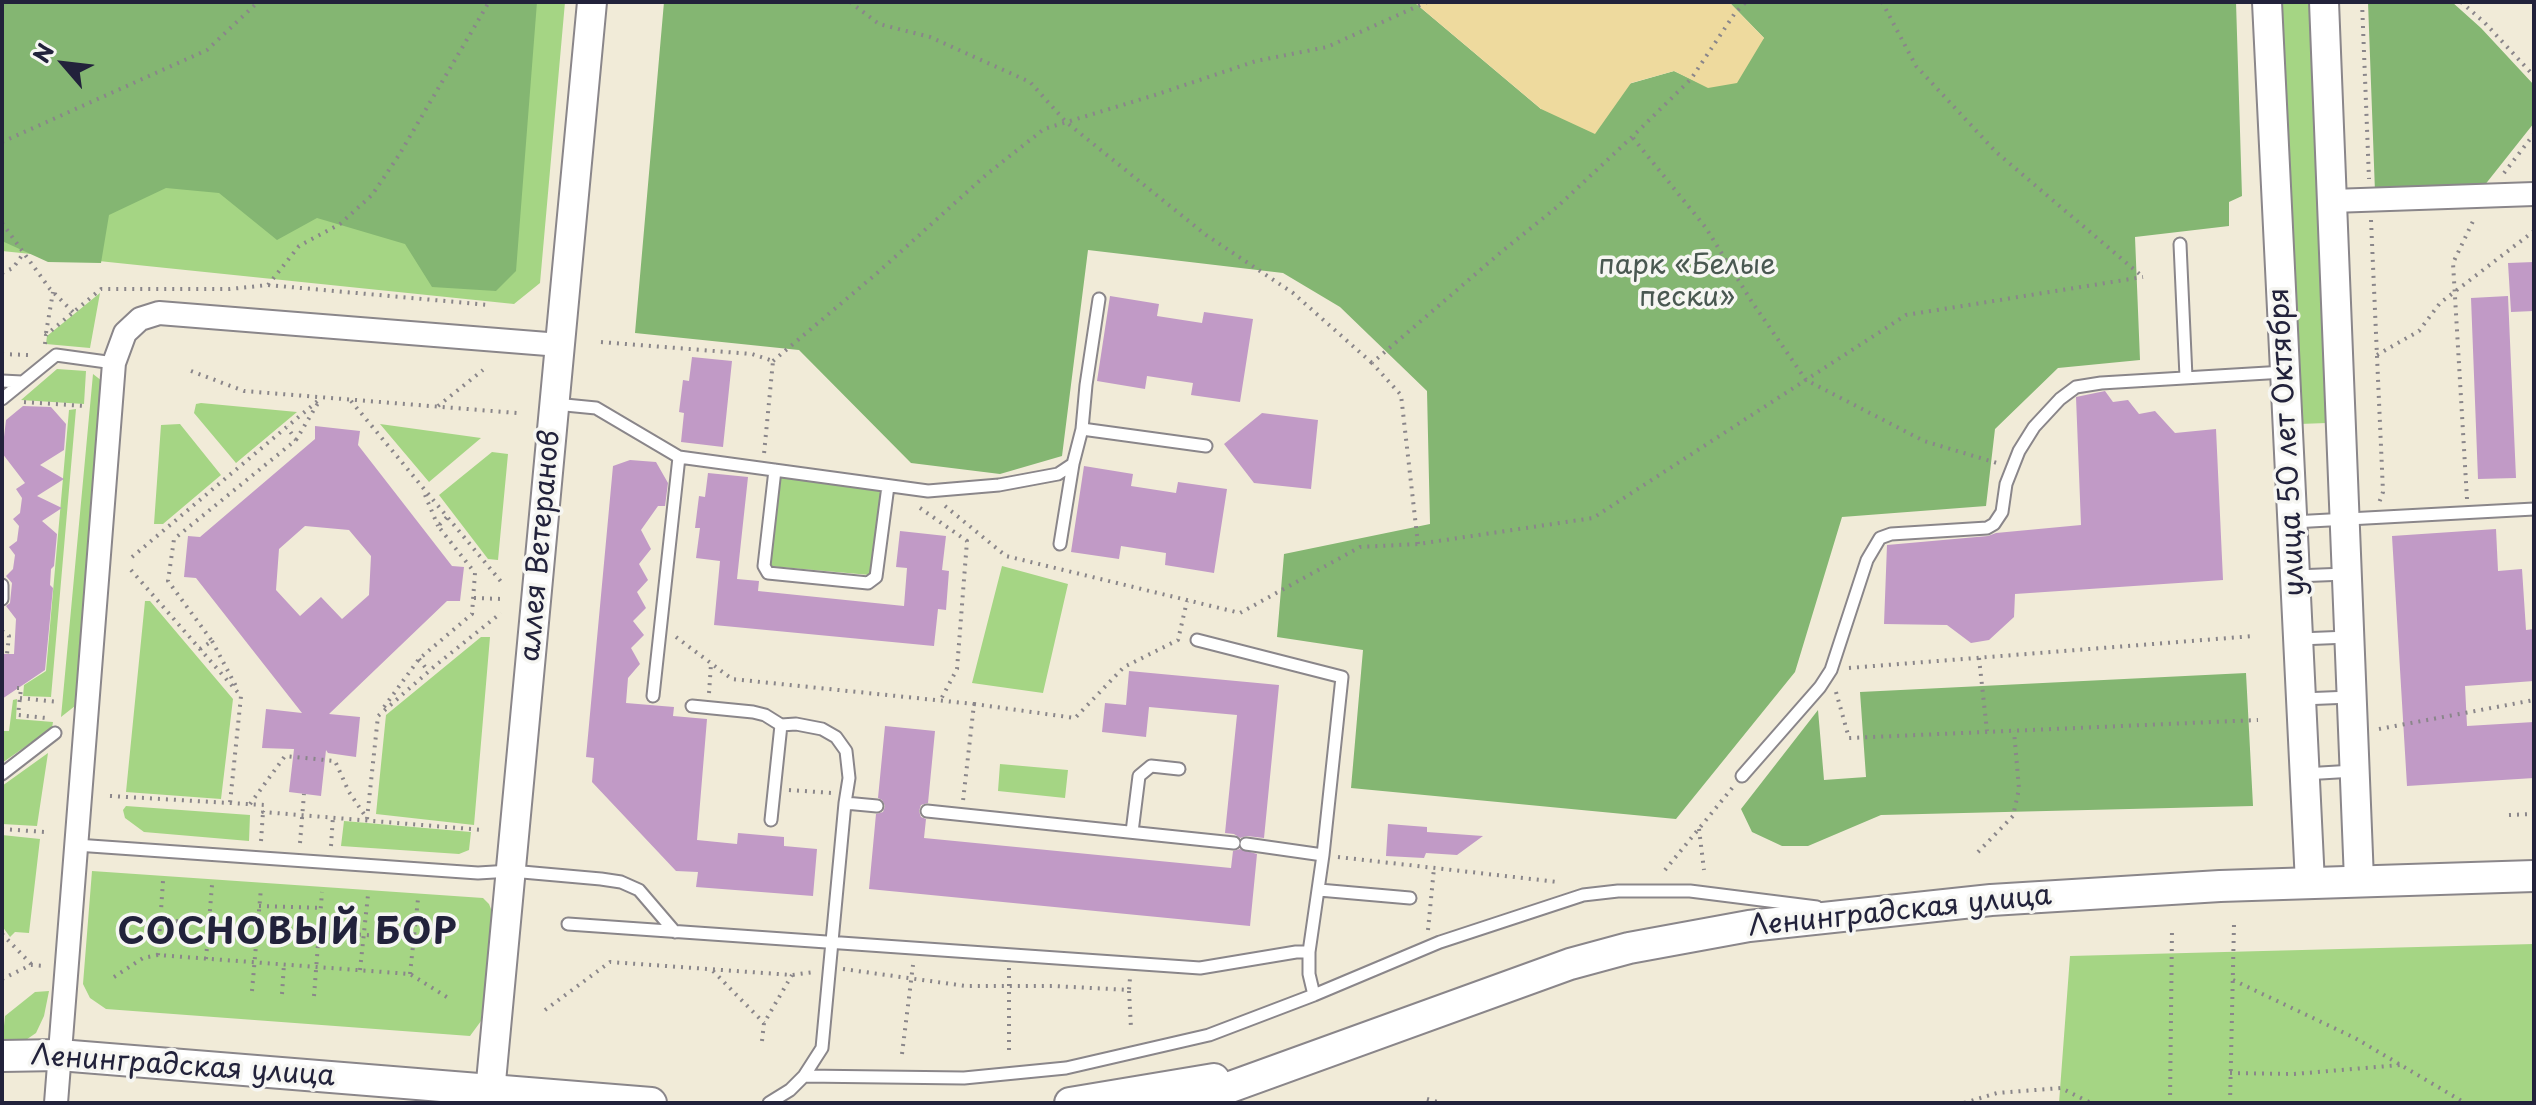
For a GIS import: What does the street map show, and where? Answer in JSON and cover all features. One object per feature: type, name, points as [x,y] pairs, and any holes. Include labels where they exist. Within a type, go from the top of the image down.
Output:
[{"type":"main road","name":"Ленинградская улица","points":[[1186,1103],[1545,973],[1629,948],[1749,926],[1991,900],[2359,880],[2530,878]]},
{"type":"main road","name":"Ленинградская улица","points":[[2,1056],[59,1055],[490,1097],[651,1103]]},
{"type":"main road","name":"Ленинградская улица","points":[[1077,1102],[1287,1066]]},
{"type":"street","name":"аллея Ветеранов","points":[[490,1097],[592,2]]},
{"type":"street","name":"улица 50 лет Октября","points":[[2267,2],[2310,883]]},
{"type":"street","name":"улица 50 лет Октября","points":[[2324,2],[2359,880]]},
{"type":"street","points":[[2332,201],[2534,194]]},
{"type":"street","points":[[56,1103],[114,363],[125,333],[140,319],[159,313],[560,345]]},
{"type":"lane","points":[[2180,244],[2186,377]]},
{"type":"lane","points":[[1060,544],[1082,429],[1099,299]]},
{"type":"lane","points":[[2,399],[56,355],[114,363]]},
{"type":"lane","points":[[1742,776],[1820,687],[1831,670],[1867,560],[1880,538],[1891,534],[1987,528],[2002,512],[2011,467],[2034,427],[2076,387],[2284,372]]},
{"type":"lane","points":[[2,381],[22,382]]},
{"type":"lane","points":[[554,403],[596,408],[679,457],[928,491],[1014,483],[1058,474],[1073,464]]},
{"type":"lane","points":[[1082,429],[1206,446]]},
{"type":"lane","points":[[653,696],[679,457]]},
{"type":"lane","points":[[769,469],[764,566],[768,573],[868,583],[876,577],[888,486]]},
{"type":"lane","points":[[2292,522],[2534,509]]},
{"type":"lane","points":[[2295,576],[2346,574]]},
{"type":"lane","points":[[2,585],[2,599]]},
{"type":"lane","points":[[2298,639],[2349,637]]},
{"type":"lane","points":[[1197,640],[1342,677],[1319,890],[1309,952],[1309,974],[1314,995]]},
{"type":"lane","points":[[2301,699],[2351,697]]},
{"type":"lane","points":[[692,706],[753,712],[781,725],[796,724],[822,729],[836,737],[846,751],[849,778],[842,798],[833,943],[822,1048],[804,1076],[790,1090],[769,1103]]},
{"type":"lane","points":[[771,820],[781,725]]},
{"type":"lane","points":[[2,774],[55,733]]},
{"type":"lane","points":[[1132,832],[1139,776],[1151,766],[1179,769]]},
{"type":"lane","points":[[2304,774],[2354,771]]},
{"type":"lane","points":[[842,798],[877,806]]},
{"type":"lane","points":[[927,811],[1240,843],[1323,855]]},
{"type":"lane","points":[[76,845],[478,873],[511,871],[621,882],[639,890],[675,932]]},
{"type":"lane","points":[[1319,890],[1410,898]]},
{"type":"lane","points":[[804,1076],[964,1078],[1066,1068],[1209,1035],[1440,942],[1583,895],[1618,891],[1690,891],[1862,912]]},
{"type":"lane","points":[[568,924],[1200,968],[1309,952]]},
{"type":"path","points":[[2,142],[207,50],[258,2]]},
{"type":"path","points":[[268,285],[299,246],[340,224],[372,195],[489,2]]},
{"type":"path","points":[[850,2],[879,24],[930,37],[1030,82],[1066,122],[1206,235],[1293,293],[1372,363],[1401,395],[1418,544]]},
{"type":"path","points":[[769,469],[773,361],[987,174],[1044,129],[1256,61],[1327,47],[1427,2]]},
{"type":"path","points":[[1372,363],[1557,207],[1632,137],[1691,79],[1735,13],[1746,2]]},
{"type":"path","points":[[928,491],[1006,556],[1240,613],[1360,547],[1418,544],[1593,518],[1906,315],[2143,277],[1996,152],[1916,66],[1882,2]]},
{"type":"path","points":[[2362,2],[2383,492],[2374,518]]},
{"type":"path","points":[[2461,2],[2534,76]]},
{"type":"path","points":[[2468,513],[2453,263],[2486,195],[2534,134]]},
{"type":"path","points":[[1632,137],[1706,228],[1806,380],[1924,441],[2011,467]]},
{"type":"path","points":[[2,223],[53,292],[74,313]]},
{"type":"path","points":[[2376,356],[2419,331],[2440,303],[2534,231]]},
{"type":"path","points":[[2,273],[13,268],[24,253]]},
{"type":"path","points":[[46,335],[53,292]]},
{"type":"path","points":[[601,342],[752,354],[773,361]]},
{"type":"path","points":[[2,354],[31,356]]},
{"type":"path","points":[[436,407],[483,370]]},
{"type":"path","points":[[191,371],[244,391],[517,413]]},
{"type":"path","points":[[132,557],[321,397]]},
{"type":"path","points":[[230,803],[241,696],[212,641],[168,581],[174,539],[296,440],[321,397]]},
{"type":"path","points":[[350,400],[503,584]]},
{"type":"path","points":[[17,402],[85,406]]},
{"type":"path","points":[[287,427],[296,440]]},
{"type":"path","points":[[888,486],[967,541],[957,669],[940,701]]},
{"type":"path","points":[[367,819],[378,716],[419,659],[472,614],[475,573],[438,526],[423,489]]},
{"type":"path","points":[[438,526],[447,517]]},
{"type":"path","points":[[131,570],[241,696]]},
{"type":"path","points":[[474,598],[502,599]]},
{"type":"path","points":[[674,635],[732,679],[974,704],[1075,718],[1124,667],[1178,640],[1187,599]]},
{"type":"path","points":[[378,716],[501,613]]},
{"type":"path","points":[[2,631],[9,636],[7,654]]},
{"type":"path","points":[[2254,636],[1831,670],[1849,738],[2258,720]]},
{"type":"path","points":[[200,649],[212,641]]},
{"type":"path","points":[[1979,658],[1987,732]]},
{"type":"path","points":[[419,659],[428,671]]},
{"type":"path","points":[[709,696],[711,664]]},
{"type":"path","points":[[17,688],[21,688],[18,715],[56,719]]},
{"type":"path","points":[[20,698],[58,702]]},
{"type":"path","points":[[2378,729],[2534,700]]},
{"type":"path","points":[[961,814],[974,704]]},
{"type":"path","points":[[1978,852],[2013,816],[2019,789],[2014,731]]},
{"type":"path","points":[[250,804],[285,756],[335,761],[349,792],[367,819]]},
{"type":"path","points":[[1665,870],[1742,776]]},
{"type":"path","points":[[791,790],[842,798]]},
{"type":"path","points":[[300,844],[304,794]]},
{"type":"path","points":[[110,796],[264,805],[261,841]]},
{"type":"path","points":[[263,812],[483,830]]},
{"type":"path","points":[[2509,815],[2534,814]]},
{"type":"path","points":[[331,846],[333,816]]},
{"type":"path","points":[[1699,828],[1704,870]]},
{"type":"path","points":[[2,829],[45,832]]},
{"type":"path","points":[[1323,855],[1558,882]]},
{"type":"path","points":[[1428,930],[1434,868]]},
{"type":"path","points":[[158,955],[163,881]]},
{"type":"path","points":[[206,959],[212,885]]},
{"type":"path","points":[[252,991],[261,888]]},
{"type":"path","points":[[314,996],[322,892]]},
{"type":"path","points":[[360,970],[368,895]]},
{"type":"path","points":[[410,974],[418,899]]},
{"type":"path","points":[[259,906],[321,908]]},
{"type":"path","points":[[160,920],[257,926]]},
{"type":"path","points":[[2230,1103],[2234,924]]},
{"type":"path","points":[[2170,1103],[2172,929]]},
{"type":"path","points":[[319,932],[414,938]]},
{"type":"path","points":[[2,934],[31,965]]},
{"type":"path","points":[[114,977],[143,958],[158,955],[410,974],[450,999]]},
{"type":"path","points":[[545,1010],[610,962],[792,975],[806,973]]},
{"type":"path","points":[[282,994],[284,964]]},
{"type":"path","points":[[2,979],[31,965],[49,966]]},
{"type":"path","points":[[711,969],[764,1023]]},
{"type":"path","points":[[849,969],[966,986],[1129,990]]},
{"type":"path","points":[[902,1054],[912,972]]},
{"type":"path","points":[[762,1041],[764,1023],[792,975]]},
{"type":"path","points":[[1008,977],[1009,1055]]},
{"type":"path","points":[[2233,980],[2355,1038],[2465,1103]]},
{"type":"path","points":[[1129,982],[1131,1028]]},
{"type":"path","points":[[2230,1073],[2294,1074],[2403,1065]]},
{"type":"path","points":[[1964,1103],[1997,1093],[2061,1088],[2091,1103]]},
{"type":"path","points":[[1427,1099],[1442,1103]]},
{"type":"green space","points":[[2,2],[565,2],[540,283],[514,304],[2,251]]},
{"type":"green space","points":[[2,2],[537,2],[516,271],[496,291],[432,287],[405,244],[317,218],[277,240],[219,193],[166,188],[109,215],[101,263],[48,262],[2,241]]},
{"type":"green space","name":"парк «Белые пески»","points":[[664,2],[1414,2],[1541,109],[1674,71],[1708,87],[1764,38],[1729,2],[2236,2],[2242,196],[2229,202],[2229,226],[2135,237],[2140,360],[2058,368],[1995,429],[1986,506],[1842,517],[1795,672],[1676,819],[1351,788],[1363,650],[1277,637],[1284,554],[1430,524],[1427,391],[1340,307],[1283,273],[1088,250],[1062,456],[1000,474],[911,463],[799,350],[635,333]]},
{"type":"green space","points":[[2281,2],[2310,2],[2327,423],[2299,424]]},
{"type":"green space","points":[[2368,2],[2452,2],[2534,85],[2534,123],[2484,186],[2375,192]]},
{"type":"green space","points":[[100,293],[90,348],[46,344],[47,336]]},
{"type":"green space","points":[[57,369],[86,371],[84,404],[21,400]]},
{"type":"green space","points":[[93,374],[102,381],[103,392],[75,706],[61,717]]},
{"type":"green space","points":[[196,404],[297,412],[236,463],[194,413]]},
{"type":"green space","points":[[76,409],[51,697],[23,696],[24,685],[46,671],[69,410]]},
{"type":"green space","points":[[180,424],[221,475],[163,524],[154,524],[161,425]]},
{"type":"green space","points":[[380,424],[481,438],[429,482]]},
{"type":"green space","points":[[492,452],[508,454],[498,560],[488,559],[439,495]]},
{"type":"green space","points":[[778,477],[882,490],[870,575],[769,566]]},
{"type":"green space","points":[[1002,566],[1068,584],[1043,693],[972,683]]},
{"type":"green space","points":[[145,601],[150,601],[233,699],[221,799],[126,792]]},
{"type":"green space","points":[[481,637],[490,637],[474,825],[376,814],[386,715]]},
{"type":"green space","points":[[2246,673],[2253,806],[1881,815],[1808,846],[1782,846],[1752,832],[1741,809],[1818,710],[1824,780],[1866,777],[1860,692]]},
{"type":"green space","points":[[17,699],[16,719],[53,722],[52,728],[2,763],[2,731],[9,731],[13,700]]},
{"type":"green space","points":[[48,753],[37,826],[2,824],[2,786]]},
{"type":"green space","points":[[1000,764],[1068,770],[1065,798],[998,791]]},
{"type":"green space","points":[[126,806],[250,815],[249,841],[144,832],[125,818],[123,810]]},
{"type":"green space","points":[[344,821],[471,832],[469,850],[459,854],[341,846]]},
{"type":"green space","points":[[2,835],[40,839],[29,933],[15,932],[10,937],[2,926]]},
{"type":"green space","points":[[92,871],[483,898],[493,914],[481,1021],[470,1036],[106,1009],[90,998],[83,984]]},
{"type":"green space","points":[[2534,944],[2534,1103],[2059,1103],[2070,956]]},
{"type":"green space","points":[[49,991],[44,1016],[36,1033],[20,1044],[2,1046],[5,1016],[35,992]]},
{"type":"sand","points":[[1414,2],[1729,2],[1764,38],[1737,83],[1708,88],[1674,71],[1631,83],[1595,134],[1541,109]]},
{"type":"building","points":[[2534,262],[2534,311],[2511,312],[2508,263]]},
{"type":"building","points":[[1110,296],[1159,304],[1157,316],[1202,323],[1204,312],[1253,319],[1240,402],[1191,395],[1193,383],[1147,376],[1145,389],[1097,381]]},
{"type":"building","points":[[2508,296],[2516,478],[2478,479],[2471,298]]},
{"type":"building","points":[[692,357],[732,361],[723,447],[681,442],[684,413],[679,412],[683,380],[689,381]]},
{"type":"building","points":[[2105,391],[2113,402],[2128,400],[2139,414],[2155,411],[2175,433],[2216,429],[2223,580],[2015,594],[2014,617],[1989,640],[1971,643],[1947,625],[1884,624],[1887,545],[2081,525],[2076,397]]},
{"type":"building","points":[[23,406],[51,407],[66,424],[64,450],[40,465],[64,479],[37,496],[62,508],[42,521],[57,534],[54,566],[51,569],[50,585],[53,588],[45,670],[2,699],[2,654],[14,654],[16,619],[6,606],[10,603],[12,583],[6,576],[13,569],[15,555],[9,547],[17,541],[19,526],[13,519],[20,513],[22,498],[16,489],[25,483],[2,453],[2,436],[6,420]]},
{"type":"building","points":[[1262,413],[1318,420],[1311,489],[1254,483],[1224,444]]},
{"type":"building","points":[[315,426],[360,431],[358,445],[452,566],[464,567],[460,601],[447,601],[329,714],[360,717],[356,757],[328,753],[326,750],[321,796],[289,792],[294,749],[262,748],[266,709],[302,713],[196,578],[184,577],[188,536],[200,537],[315,439]],"holes":[[[305,526],[349,530],[371,556],[369,595],[342,619],[321,597],[300,616],[276,590],[279,549]]]},
{"type":"building","points":[[630,460],[656,462],[668,483],[665,506],[658,506],[641,530],[651,549],[639,564],[648,580],[637,592],[646,608],[633,621],[644,635],[631,648],[640,664],[628,678],[626,703],[674,707],[673,716],[707,719],[697,840],[737,844],[738,833],[784,837],[784,846],[817,849],[813,896],[696,887],[698,872],[676,871],[592,782],[594,758],[586,757],[613,466]]},
{"type":"building","points":[[1084,466],[1133,474],[1131,486],[1176,493],[1178,482],[1227,489],[1214,573],[1165,565],[1166,553],[1121,546],[1119,559],[1071,552]]},
{"type":"building","points":[[708,473],[748,477],[737,579],[759,581],[758,591],[904,606],[907,568],[896,567],[900,531],[946,536],[942,570],[949,571],[946,610],[938,609],[934,646],[714,625],[720,561],[696,558],[700,528],[695,528],[699,496],[705,497]]},
{"type":"building","points":[[2496,529],[2498,571],[2522,569],[2526,630],[2534,629],[2534,681],[2465,686],[2467,726],[2534,722],[2534,778],[2407,786],[2392,536]]},
{"type":"building","points":[[1129,671],[1279,685],[1264,838],[1240,838],[1225,833],[1237,715],[1149,707],[1146,737],[1102,732],[1105,703],[1126,705]]},
{"type":"building","points":[[885,726],[935,731],[928,803],[921,805],[919,811],[921,817],[926,819],[924,838],[1231,868],[1233,851],[1240,849],[1257,854],[1250,926],[869,889],[876,814],[883,812],[885,806],[878,798]]},
{"type":"building","points":[[1388,824],[1427,827],[1427,832],[1483,836],[1457,855],[1426,853],[1424,858],[1386,856]]},
{"type":"district","name":"СОСНОВЫЙ БОР","points":[[288,934]]}]
